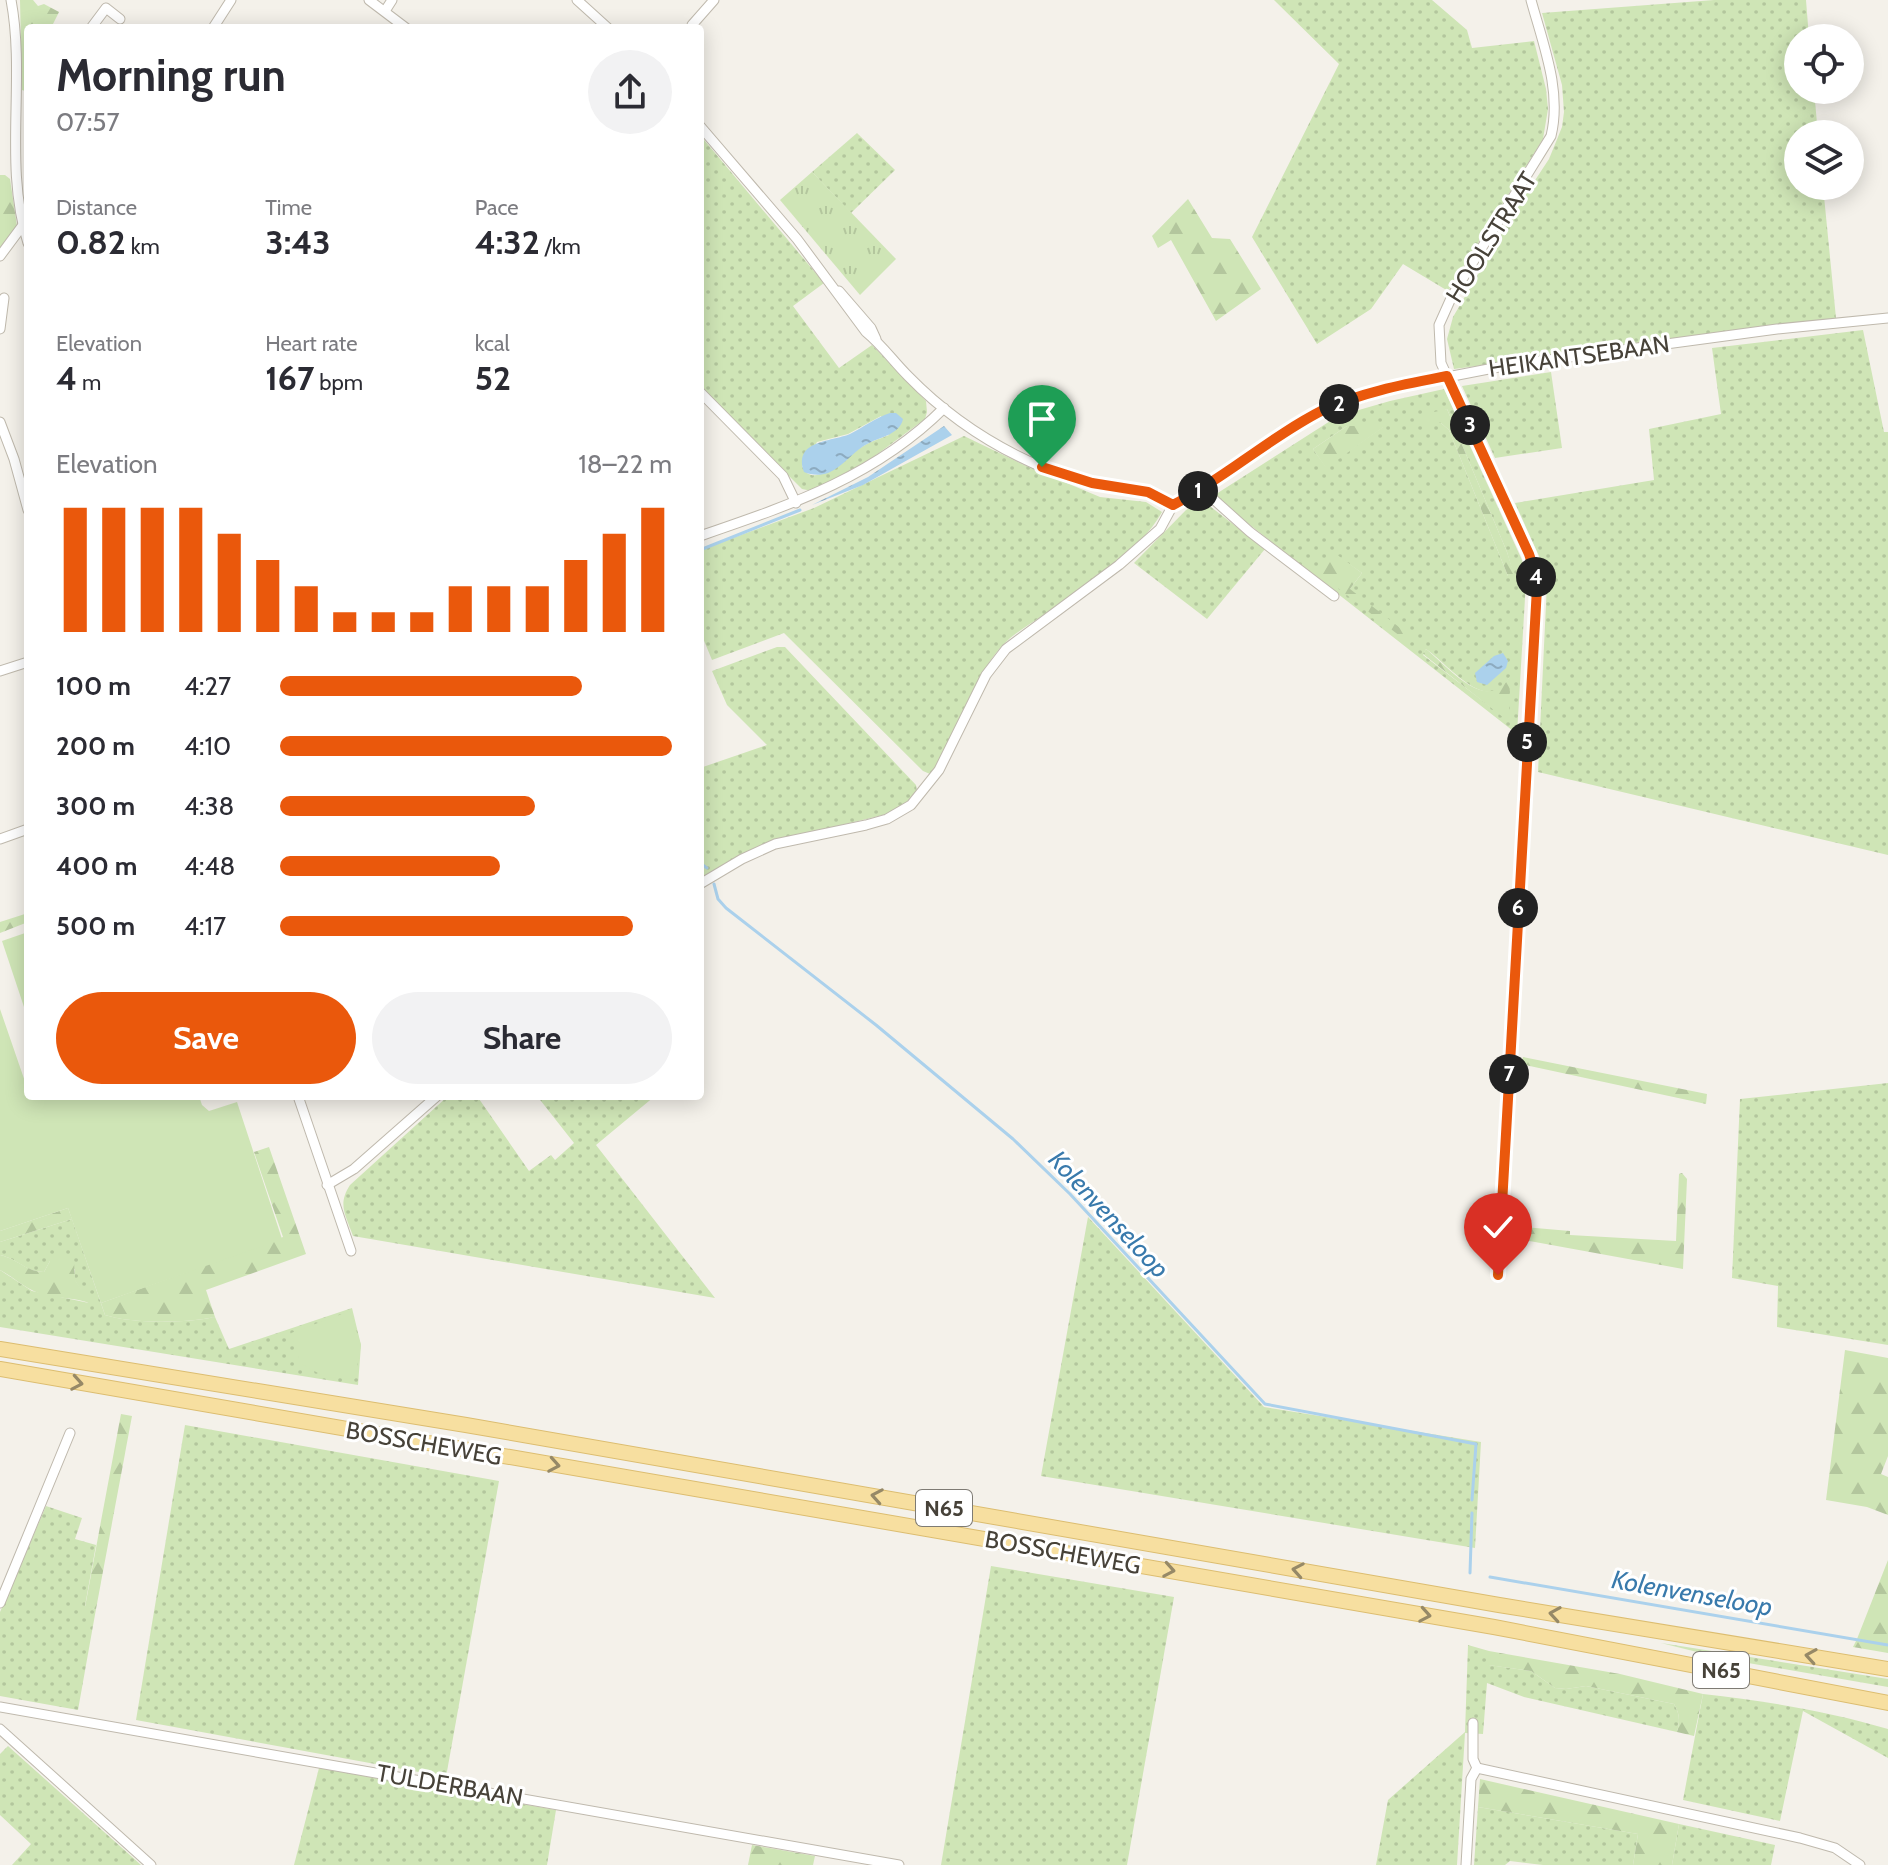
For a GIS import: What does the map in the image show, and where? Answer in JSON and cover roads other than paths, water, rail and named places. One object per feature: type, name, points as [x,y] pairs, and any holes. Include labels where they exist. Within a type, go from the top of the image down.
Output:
[{"type":"main road","name":"BOSSCHEWEG","points":[[0,1349],[466,1425],[1471,1600],[1888,1669]]},
{"type":"main road","name":"BOSSCHEWEG","points":[[0,1369],[1494,1627],[1888,1703]]},
{"type":"street","points":[[11,0],[17,59],[18,190],[24,229]]},
{"type":"street","points":[[216,24],[231,0]]},
{"type":"street","points":[[369,0],[401,24]]},
{"type":"street","points":[[385,11],[392,0]]},
{"type":"street","points":[[577,0],[604,24]]},
{"type":"street","points":[[693,24],[714,0]]},
{"type":"street","name":"HOOLSTRAAT","points":[[1498,1275],[1537,588],[1529,554],[1441,363],[1439,325],[1452,296],[1545,148],[1556,117],[1555,93],[1531,0]]},
{"type":"street","points":[[94,24],[106,8],[120,19]]},
{"type":"street","points":[[17,110],[24,109]]},
{"type":"street","points":[[704,131],[834,286],[866,332],[907,376],[944,408],[974,430],[1042,467],[1092,483],[1148,492],[1173,505]]},
{"type":"street","points":[[0,256],[23,225]]},
{"type":"street","points":[[0,329],[4,298]]},
{"type":"street","name":"HEIKANTSEBAAN","points":[[704,882],[775,844],[887,819],[911,805],[939,770],[998,657],[1119,565],[1160,529],[1173,505],[1289,429],[1327,409],[1391,388],[1447,376],[1719,337],[1888,318]]},
{"type":"street","points":[[704,396],[783,476],[796,503]]},
{"type":"street","points":[[704,535],[827,489],[889,453],[944,408]]},
{"type":"street","points":[[0,422],[24,495]]},
{"type":"street","points":[[1201,488],[1250,532],[1334,596]]},
{"type":"street","points":[[0,671],[24,663]]},
{"type":"street","points":[[0,839],[24,830]]},
{"type":"street","points":[[299,1100],[351,1251]]},
{"type":"street","points":[[327,1185],[354,1169],[432,1100]]},
{"type":"street","points":[[0,1603],[70,1433]]},
{"type":"street","name":"TULDERBAAN","points":[[0,1707],[899,1865]]},
{"type":"street","points":[[1473,1723],[1473,1759],[1477,1768]]},
{"type":"street","points":[[0,1729],[151,1865]]},
{"type":"street","points":[[1466,1865],[1471,1779],[1477,1768]]},
{"type":"street","points":[[1477,1768],[1800,1838],[1835,1848],[1860,1865]]},
{"type":"water","points":[[890,413],[896,413],[903,419],[894,432],[864,446],[828,473],[816,475],[804,472],[802,462],[809,448],[850,434]]},
{"type":"water","points":[[944,426],[952,435],[863,485],[812,505],[868,477]]},
{"type":"water","points":[[1503,653],[1508,661],[1506,668],[1487,685],[1477,682],[1475,673],[1494,656]]},
{"type":"waterway","points":[[704,548],[800,510]]},
{"type":"waterway","name":"Kolenvenseloop","points":[[714,884],[718,899],[726,908],[876,1025],[1013,1139],[1070,1194],[1265,1404],[1476,1444],[1472,1500]]},
{"type":"waterway","name":"Kolenvenseloop","points":[[1470,1573],[1472,1513]]},
{"type":"waterway","name":"Kolenvenseloop","points":[[1490,1577],[1888,1645]]}]
